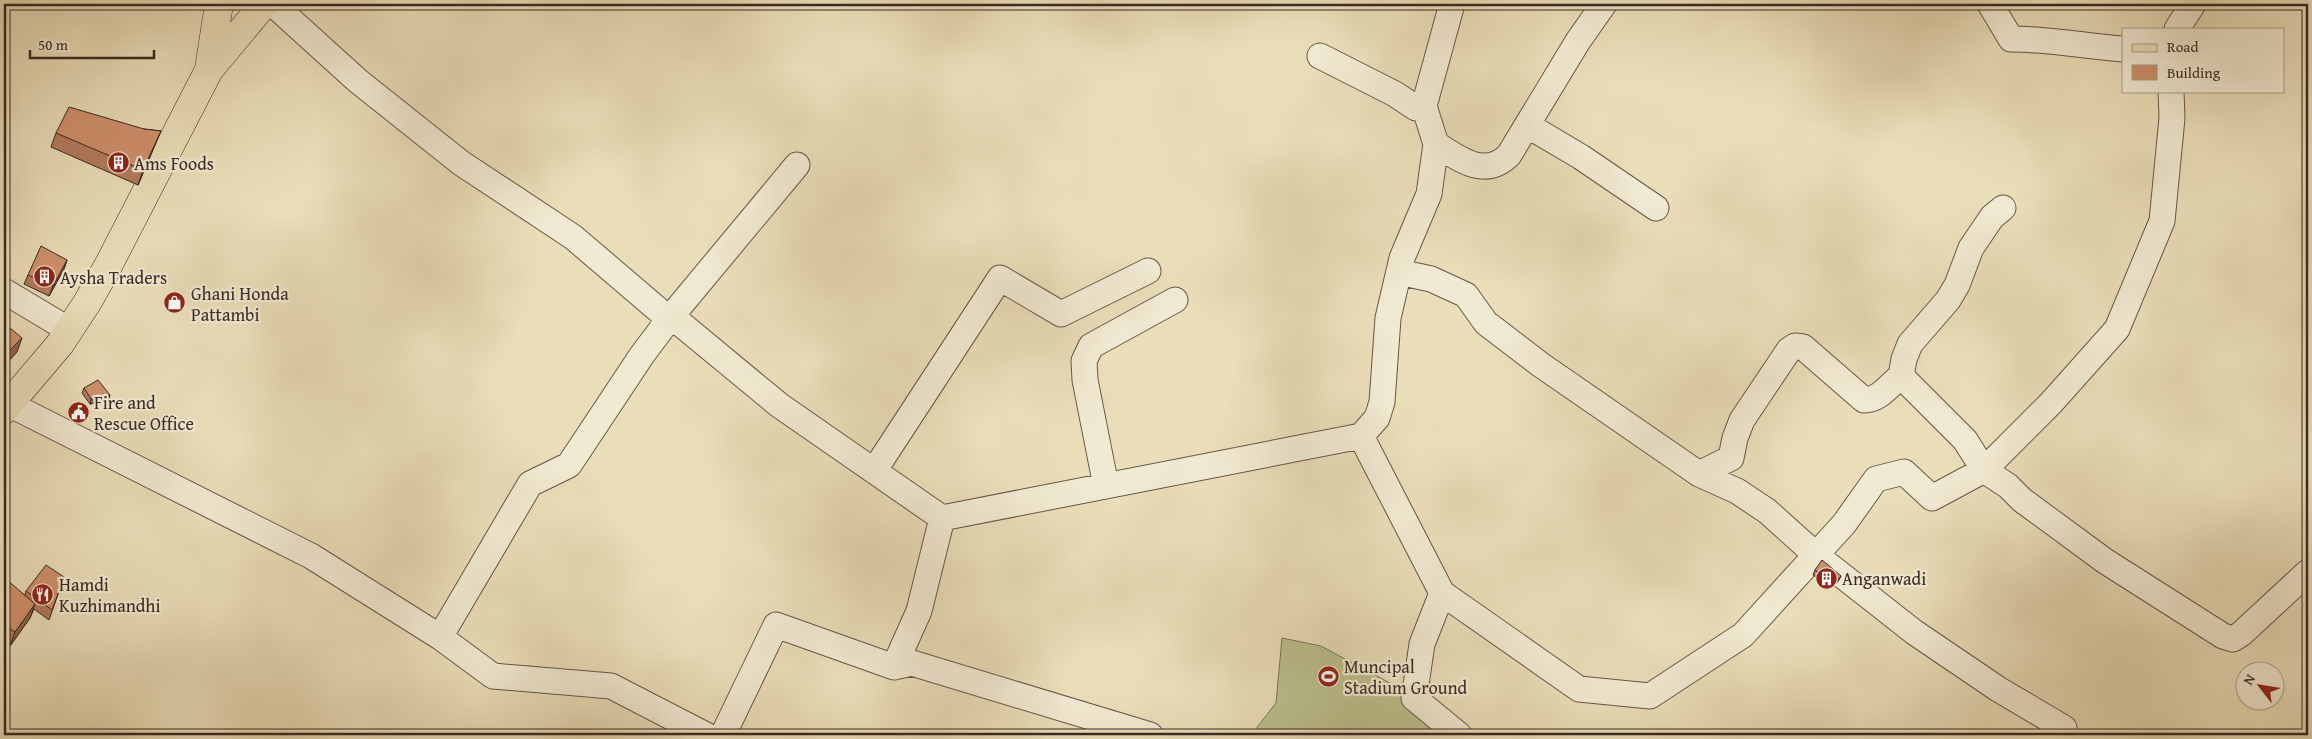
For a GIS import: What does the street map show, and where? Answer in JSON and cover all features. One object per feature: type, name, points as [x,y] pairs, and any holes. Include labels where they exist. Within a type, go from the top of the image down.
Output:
[{"type":"main road","points":[[209,70],[219,4]]},
{"type":"main road","points":[[6,407],[69,330],[108,266],[209,70],[264,4]]},
{"type":"street","points":[[273,4],[358,81],[461,163],[573,237],[669,318],[681,324],[779,405],[942,518],[1361,436],[1377,418],[1382,402],[1388,318],[1402,258],[1429,194],[1436,144],[1424,106],[1452,4]]},
{"type":"street","points":[[1436,144],[1457,158],[1479,166],[1490,167],[1500,164],[1509,156],[1578,41],[1604,4]]},
{"type":"street","points":[[1990,4],[2011,39],[2045,39],[2079,45],[2122,48]]},
{"type":"street","points":[[2178,28],[2193,4]]},
{"type":"street","points":[[1320,56],[1395,94],[1416,108],[1424,106]]},
{"type":"street","points":[[1361,436],[1442,593],[1579,689],[1650,696],[1743,635],[1844,524],[1876,479],[1904,472],[1932,498],[1984,470],[2051,403],[2118,330],[2162,221],[2172,118],[2171,92]]},
{"type":"street","points":[[1527,125],[1581,157],[1656,208]]},
{"type":"street","points":[[440,637],[530,484],[569,465],[642,355],[669,318],[797,165]]},
{"type":"street","points":[[1699,474],[1731,458],[1735,438],[1742,420],[1783,357],[1795,346],[1803,347],[1864,400],[1872,400],[1880,395],[1901,376],[1904,359],[1910,344],[1948,300],[1957,285],[1971,248],[1992,217],[2003,208]]},
{"type":"street","points":[[874,471],[1000,278],[1062,314],[1148,271]]},
{"type":"street","points":[[1399,272],[1431,279],[1466,295],[1486,323],[1503,337],[1699,474],[1737,491],[1767,511],[1816,555],[1914,632],[1998,689],[2064,728],[2064,735]]},
{"type":"street","points":[[4,291],[69,330]]},
{"type":"street","points":[[1106,486],[1085,380],[1084,361],[1091,346],[1175,300]]},
{"type":"street","points":[[1901,376],[1965,440],[1984,470],[2008,486],[2022,500],[2105,561],[2223,636],[2233,638],[2241,634],[2308,572]]},
{"type":"street","points":[[6,407],[311,556],[440,637],[493,676],[612,686],[706,735]]},
{"type":"street","points":[[894,667],[919,611],[942,518]]},
{"type":"street","points":[[1442,593],[1422,644],[1414,698],[1459,735]]},
{"type":"street","points":[[722,735],[776,625],[894,667],[912,663],[1150,735]]},
{"type":"green space","name":"Muncipal Stadium Ground","points":[[1282,638],[1321,646],[1399,688],[1444,735],[1251,735],[1276,703]]},
{"type":"building","points":[[69,107],[144,129],[161,131],[143,170],[56,133]]},
{"type":"building","name":"Aysha Traders","points":[[41,246],[67,260],[53,286],[28,275]]},
{"type":"building","points":[[4,323],[22,338],[6,354],[4,352]]},
{"type":"building","points":[[98,380],[110,395],[91,399],[84,388]]},
{"type":"building","points":[[1822,560],[1841,576],[1835,583],[1815,570]]},
{"type":"building","name":"Hamdi Kuzhimandhi","points":[[46,565],[64,577],[52,610],[26,591]]},
{"type":"building","points":[[6,579],[35,604],[15,632],[4,625],[4,584]]},
{"type":"place","name":"Ams Foods","points":[[118,163]]},
{"type":"place","name":"Aysha Traders","points":[[44,277]]},
{"type":"place","name":"Ghani Honda Pattambi","points":[[175,303]]},
{"type":"place","name":"Fire and Rescue Office","points":[[78,412]]},
{"type":"place","name":"Anganwadi","points":[[1826,578]]},
{"type":"place","name":"Hamdi Kuzhimandhi","points":[[43,594]]},
{"type":"place","name":"Muncipal Stadium Ground","points":[[1328,676]]}]
